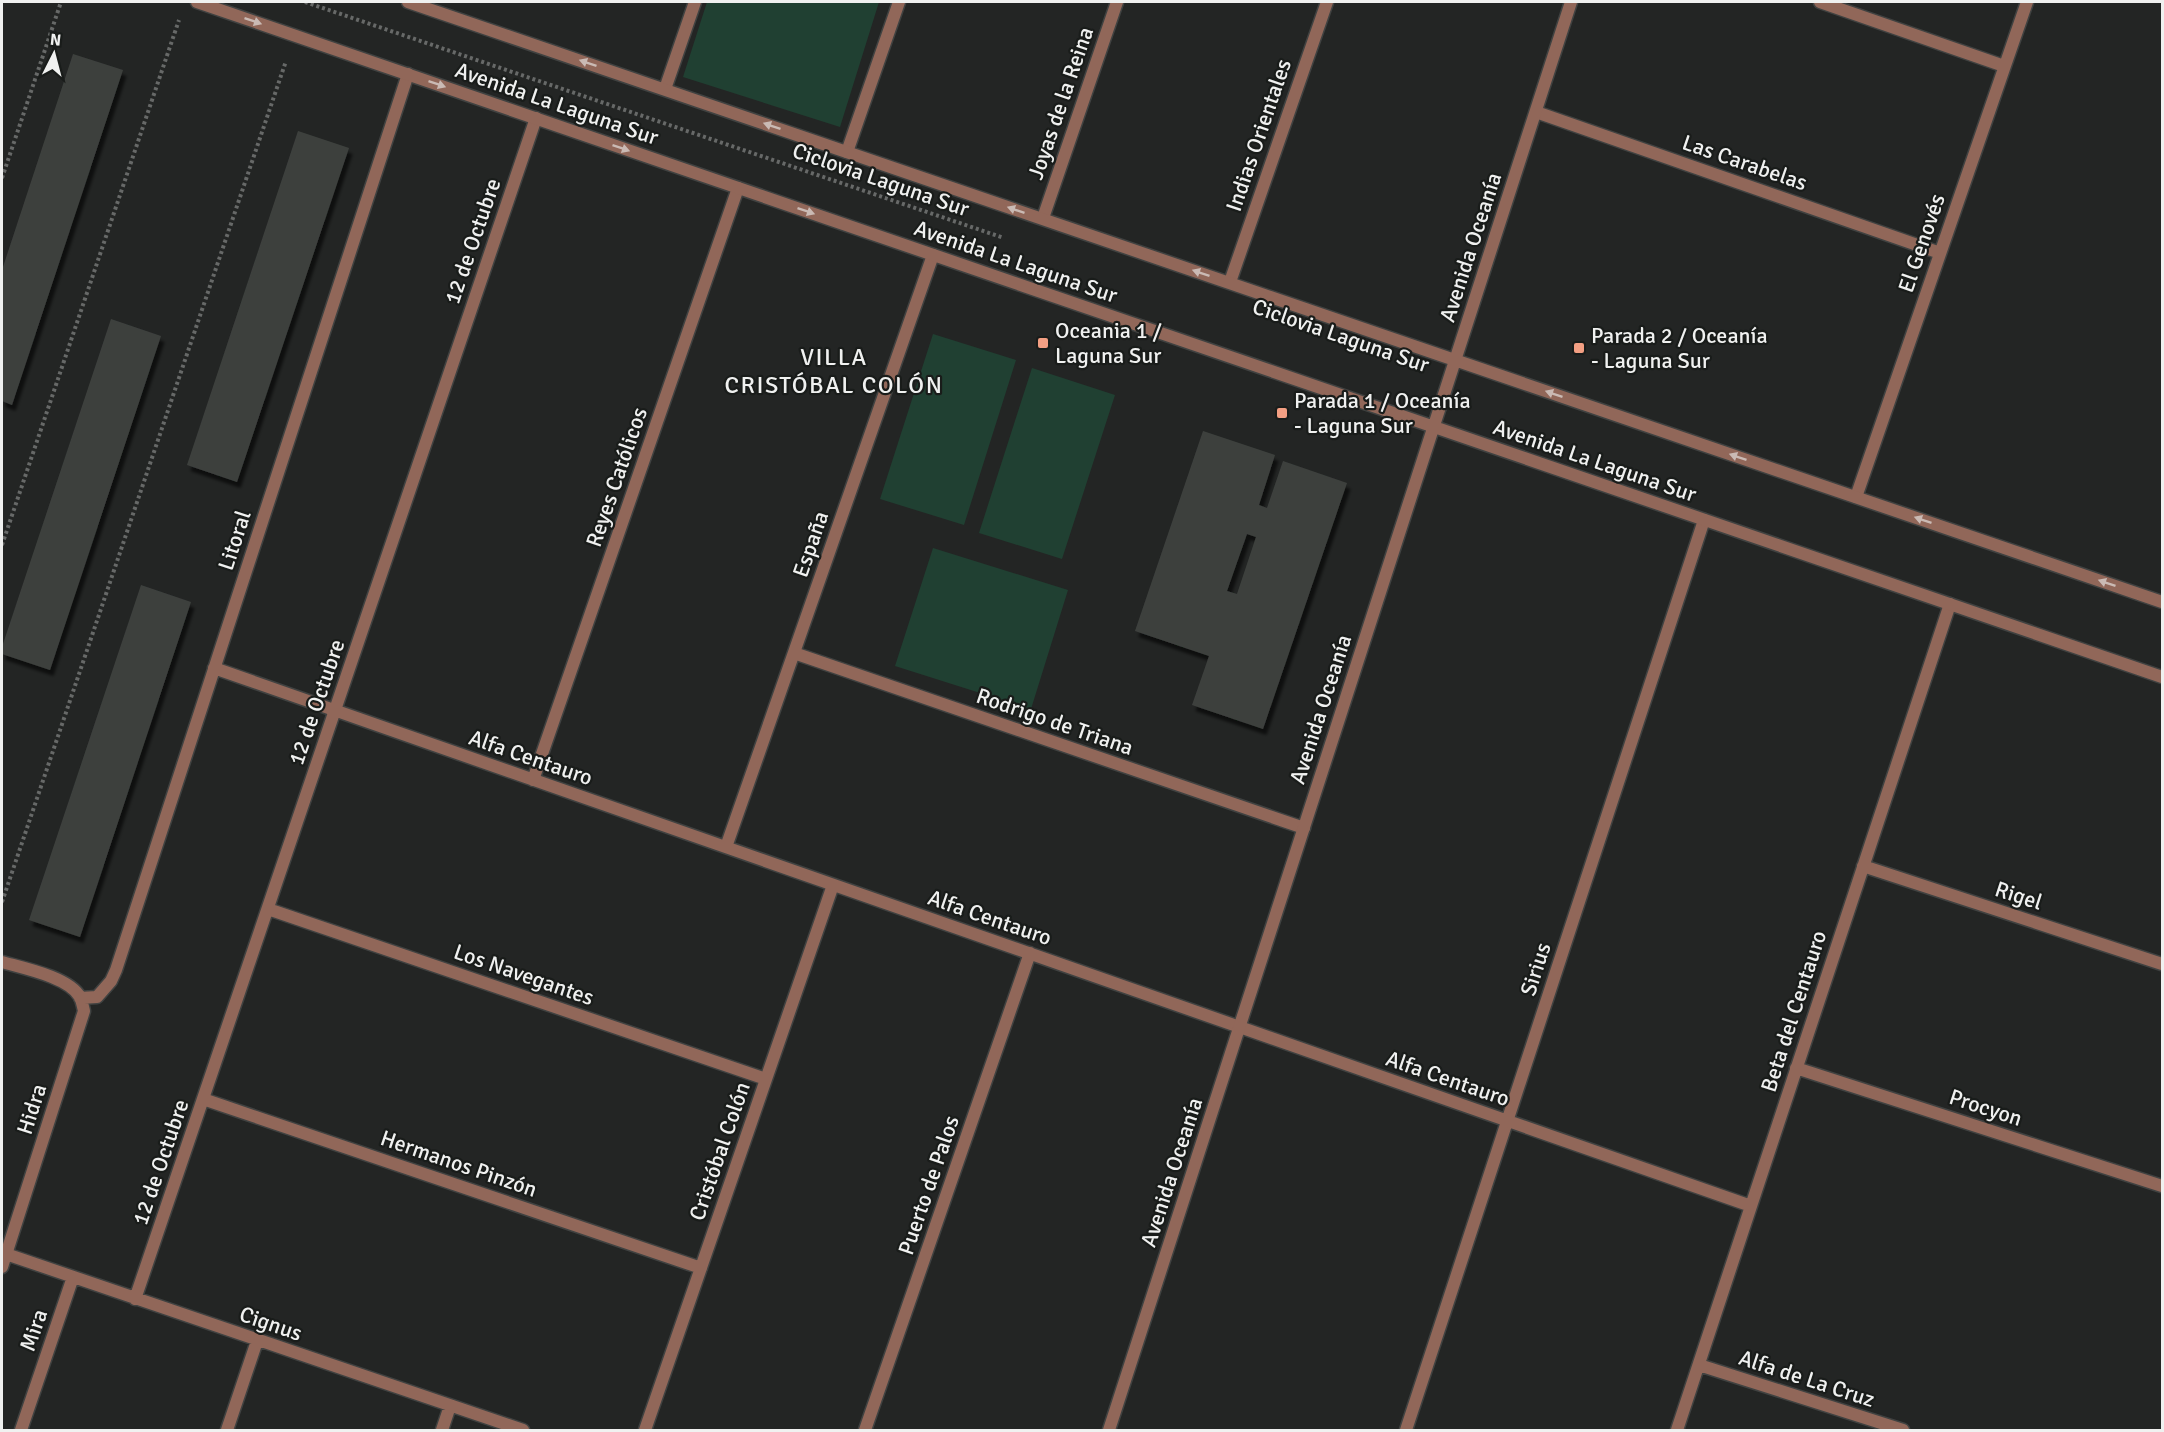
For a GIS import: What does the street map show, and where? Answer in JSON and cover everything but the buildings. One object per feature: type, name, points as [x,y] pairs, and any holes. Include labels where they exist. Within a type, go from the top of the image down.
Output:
[{"type":"street","name":"Avenida La Laguna Sur","points":[[197,2],[2163,677]]},
{"type":"street","points":[[408,2],[2163,602]]},
{"type":"street","points":[[665,89],[695,2]]},
{"type":"street","points":[[847,152],[899,2]]},
{"type":"street","name":"Joyas de la Reina","points":[[1042,219],[1117,2]]},
{"type":"street","name":"Indias Orientales","points":[[1230,282],[1327,2]]},
{"type":"street","name":"Avenida Oceanía","points":[[1109,1431],[1571,2]]},
{"type":"street","points":[[1820,2],[2004,66]]},
{"type":"street","name":"El Genovés","points":[[1856,497],[2027,2]]},
{"type":"street","name":"Litoral","points":[[80,998],[97,997],[111,981],[116,970],[408,74]]},
{"type":"street","name":"Las Carabelas","points":[[1536,112],[1940,253]]},
{"type":"street","name":"12 de Octubre","points":[[135,1299],[536,118]]},
{"type":"street","name":"Reyes Católicos","points":[[533,780],[738,188]]},
{"type":"street","name":"España","points":[[726,848],[933,255]]},
{"type":"street","name":"Sirius","points":[[1406,1431],[1704,520]]},
{"type":"street","name":"Beta del Centauro","points":[[1677,1431],[1950,604]]},
{"type":"street","name":"Rodrigo de Triana","points":[[794,653],[1304,828]]},
{"type":"street","name":"Alfa Centauro","points":[[214,668],[1751,1206]]},
{"type":"street","name":"Rigel","points":[[1863,866],[2163,964]]},
{"type":"street","name":"Cristóbal Colón","points":[[645,1431],[832,885]]},
{"type":"street","name":"Los Navegantes","points":[[268,909],[766,1080]]},
{"type":"street","name":"Puerto de Palos","points":[[865,1431],[1030,953]]},
{"type":"street","points":[[2,962],[62,981],[73,988],[80,998]]},
{"type":"street","name":"Hidra","points":[[2,1268],[81,1025],[84,1011],[80,998]]},
{"type":"street","name":"Procyon","points":[[1796,1068],[2163,1186]]},
{"type":"street","name":"Hermanos Pinzón","points":[[203,1099],[701,1268]]},
{"type":"street","name":"Cignus","points":[[6,1254],[523,1431]]},
{"type":"street","name":"Mira","points":[[21,1431],[73,1277]]},
{"type":"street","points":[[227,1431],[258,1341]]},
{"type":"street","name":"Alfa de La Cruz","points":[[1699,1365],[1903,1431]]},
{"type":"street","points":[[442,1431],[450,1406]]},
{"type":"path","points":[[2,178],[61,2]]},
{"type":"path","name":"Ciclovia Laguna Sur","points":[[305,2],[1006,239]]},
{"type":"path","points":[[2,545],[181,13]]},
{"type":"path","points":[[2,902],[295,35]]},
{"type":"green space","points":[[707,2],[879,2],[840,127],[683,77]]},
{"type":"green space","points":[[933,334],[1016,360],[964,525],[880,499]]},
{"type":"green space","points":[[1032,368],[1115,395],[1062,559],[979,533]]},
{"type":"green space","points":[[933,548],[1068,590],[1031,709],[895,666]]},
{"type":"place","name":"Oceania 1 / Laguna Sur","points":[[1043,343]]},
{"type":"place","name":"Parada 2 / Oceanía - Laguna Sur","points":[[1579,348]]},
{"type":"place","name":"Parada 1 / Oceanía - Laguna Sur","points":[[1282,413]]},
{"type":"district","name":"VILLA CRISTÓBAL COLÓN","points":[[834,371]]}]
